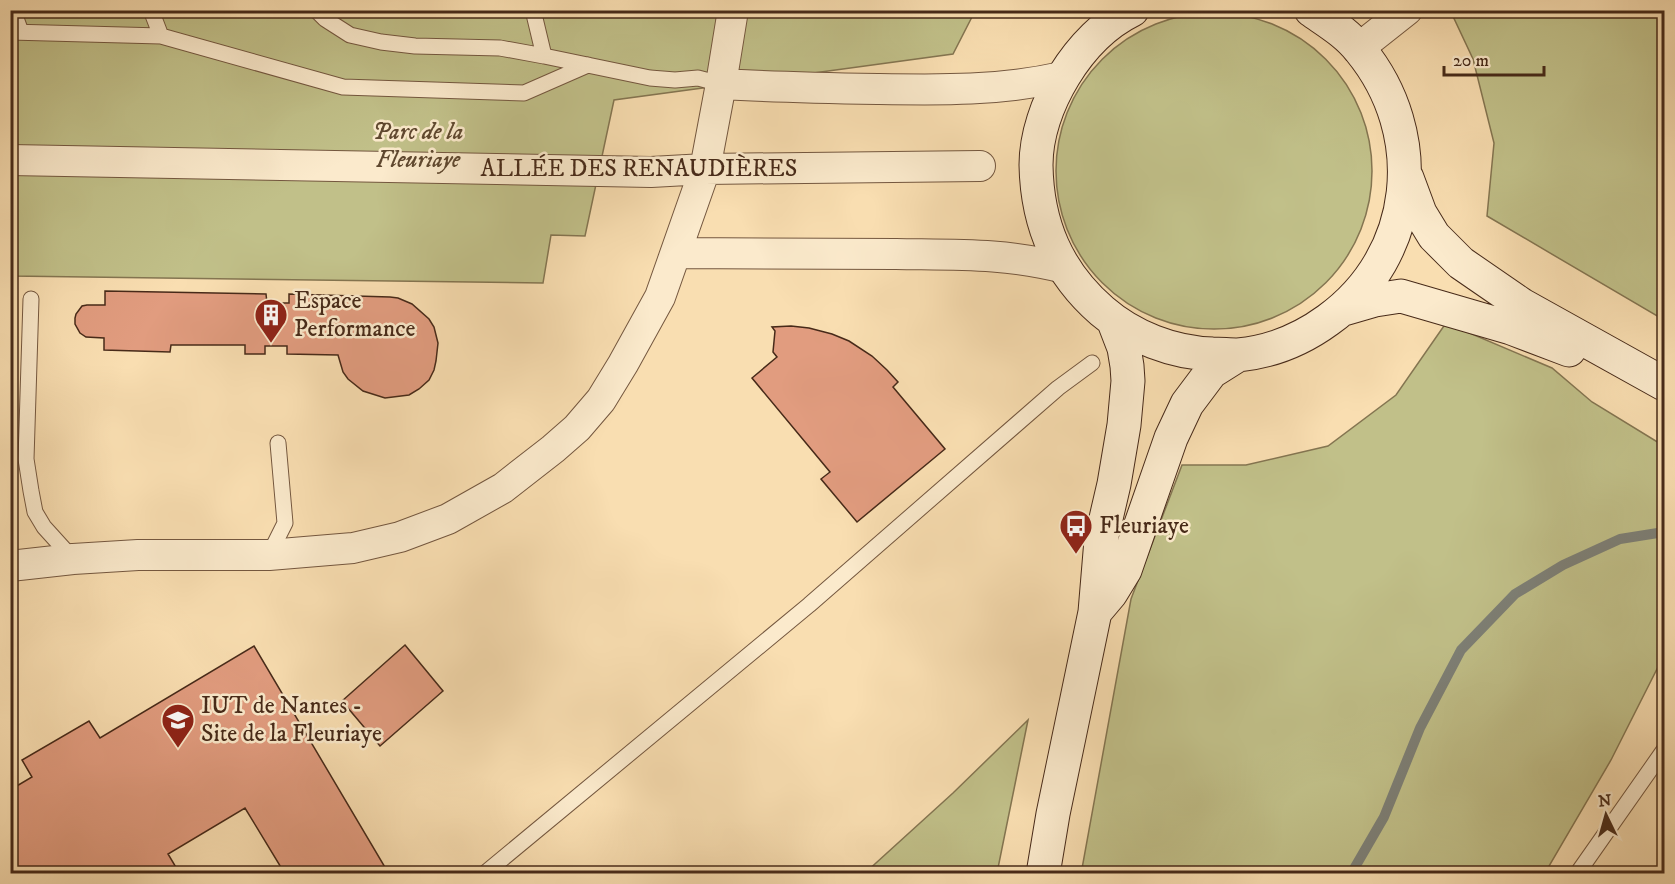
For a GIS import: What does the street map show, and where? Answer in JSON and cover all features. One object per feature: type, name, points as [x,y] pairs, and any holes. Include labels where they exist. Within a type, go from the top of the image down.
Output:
[{"type":"main road","points":[[1132,10],[1094,24],[1049,103],[1036,159],[1036,187],[1041,215],[1064,268],[1086,297],[1114,322],[1153,342],[1195,353],[1238,355],[1276,347],[1312,332],[1344,309],[1370,280],[1389,248],[1401,212],[1406,174],[1403,140],[1394,106],[1379,76],[1359,48],[1333,25],[1311,10]]},
{"type":"main road","points":[[1406,174],[1424,220],[1434,236],[1461,263],[1522,305],[1665,385]]},
{"type":"main road","points":[[1344,309],[1375,300],[1401,296],[1511,328],[1665,385]]},
{"type":"main road","points":[[1043,873],[1055,802],[1095,612],[1101,540],[1124,425],[1128,381],[1124,348],[1114,322]]},
{"type":"main road","points":[[1095,612],[1111,593],[1125,570],[1171,438],[1187,404],[1212,372],[1238,355]]},
{"type":"street","points":[[10,566],[138,555],[269,555],[353,548],[400,537],[448,519],[503,488],[554,449],[577,428],[601,400],[660,297],[705,169],[722,84],[733,10]]},
{"type":"street","points":[[1359,48],[1407,10]]},
{"type":"street","points":[[722,84],[793,88],[950,90],[989,89],[1062,77]]},
{"type":"street","name":"ALLÉE DES RENAUDIÈRES","points":[[10,160],[629,172],[980,166]]},
{"type":"street","points":[[676,253],[963,255],[1020,258],[1064,268]]},
{"type":"lane","points":[[13,10],[16,32],[161,36],[343,87],[524,93],[588,65]]},
{"type":"lane","points":[[152,10],[161,36]]},
{"type":"lane","points":[[316,10],[325,19],[350,35],[381,42],[415,46],[500,48],[650,78],[675,80],[698,78],[722,84]]},
{"type":"lane","points":[[533,10],[544,56]]},
{"type":"lane","points":[[30,299],[26,459],[31,490],[35,512],[44,527],[73,559]]},
{"type":"lane","points":[[484,873],[809,605],[1058,388],[1092,363]]},
{"type":"lane","points":[[269,555],[285,523],[278,443]]},
{"type":"lane","points":[[1577,873],[1665,750]]},
{"type":"green space","name":"Parc de la Fleuriaye","points":[[11,11],[975,11],[953,54],[614,100],[585,236],[551,235],[543,283],[11,276]]},
{"type":"green space","points":[[1664,11],[1664,320],[1487,216],[1494,143],[1473,59],[1451,12]]},
{"type":"green space","points":[[1214,13],[1245,16],[1275,25],[1302,40],[1326,59],[1345,83],[1360,110],[1369,140],[1372,171],[1369,202],[1360,232],[1345,259],[1326,283],[1302,302],[1275,317],[1245,326],[1214,329],[1183,326],[1153,317],[1126,302],[1102,283],[1083,259],[1068,232],[1059,202],[1056,171],[1059,140],[1068,110],[1083,83],[1102,59],[1126,40],[1153,25],[1183,16]]},
{"type":"green space","points":[[1446,323],[1552,368],[1592,402],[1664,446],[1664,655],[1611,760],[1545,873],[1081,874],[1131,599],[1182,465],[1246,465],[1328,446],[1396,395]]},
{"type":"green space","points":[[1028,720],[997,873],[865,873],[953,793]]},
{"type":"building","name":"Espace Performance","points":[[105,291],[266,294],[267,303],[289,303],[289,294],[398,298],[412,304],[429,319],[434,327],[438,343],[434,370],[429,380],[409,395],[385,398],[363,391],[348,379],[343,372],[338,355],[287,354],[287,346],[265,346],[265,354],[245,354],[245,345],[171,345],[170,352],[104,350],[104,338],[86,337],[80,333],[75,324],[75,318],[82,306],[105,305]]},
{"type":"building","points":[[791,326],[832,334],[849,341],[872,356],[898,382],[893,387],[945,449],[857,522],[821,479],[830,472],[752,378],[777,357],[773,352],[775,331],[772,327]]},
{"type":"building","points":[[405,645],[443,691],[380,746],[342,701]]},
{"type":"building","name":"IUT de Nantes - Site de la Fleuriaye","points":[[254,646],[389,874],[285,874],[245,808],[168,854],[180,874],[10,874],[10,790],[32,777],[22,760],[89,721],[100,738]]},
{"type":"waterway","points":[[1351,874],[1384,817],[1420,728],[1461,650],[1515,594],[1563,565],[1620,539],[1664,532]]},
{"type":"place","name":"Espace Performance","points":[[271,344]]},
{"type":"place","name":"Fleuriaye","points":[[1076,555]]},
{"type":"place","name":"IUT de Nantes - Site de la Fleuriaye","points":[[178,749]]}]
